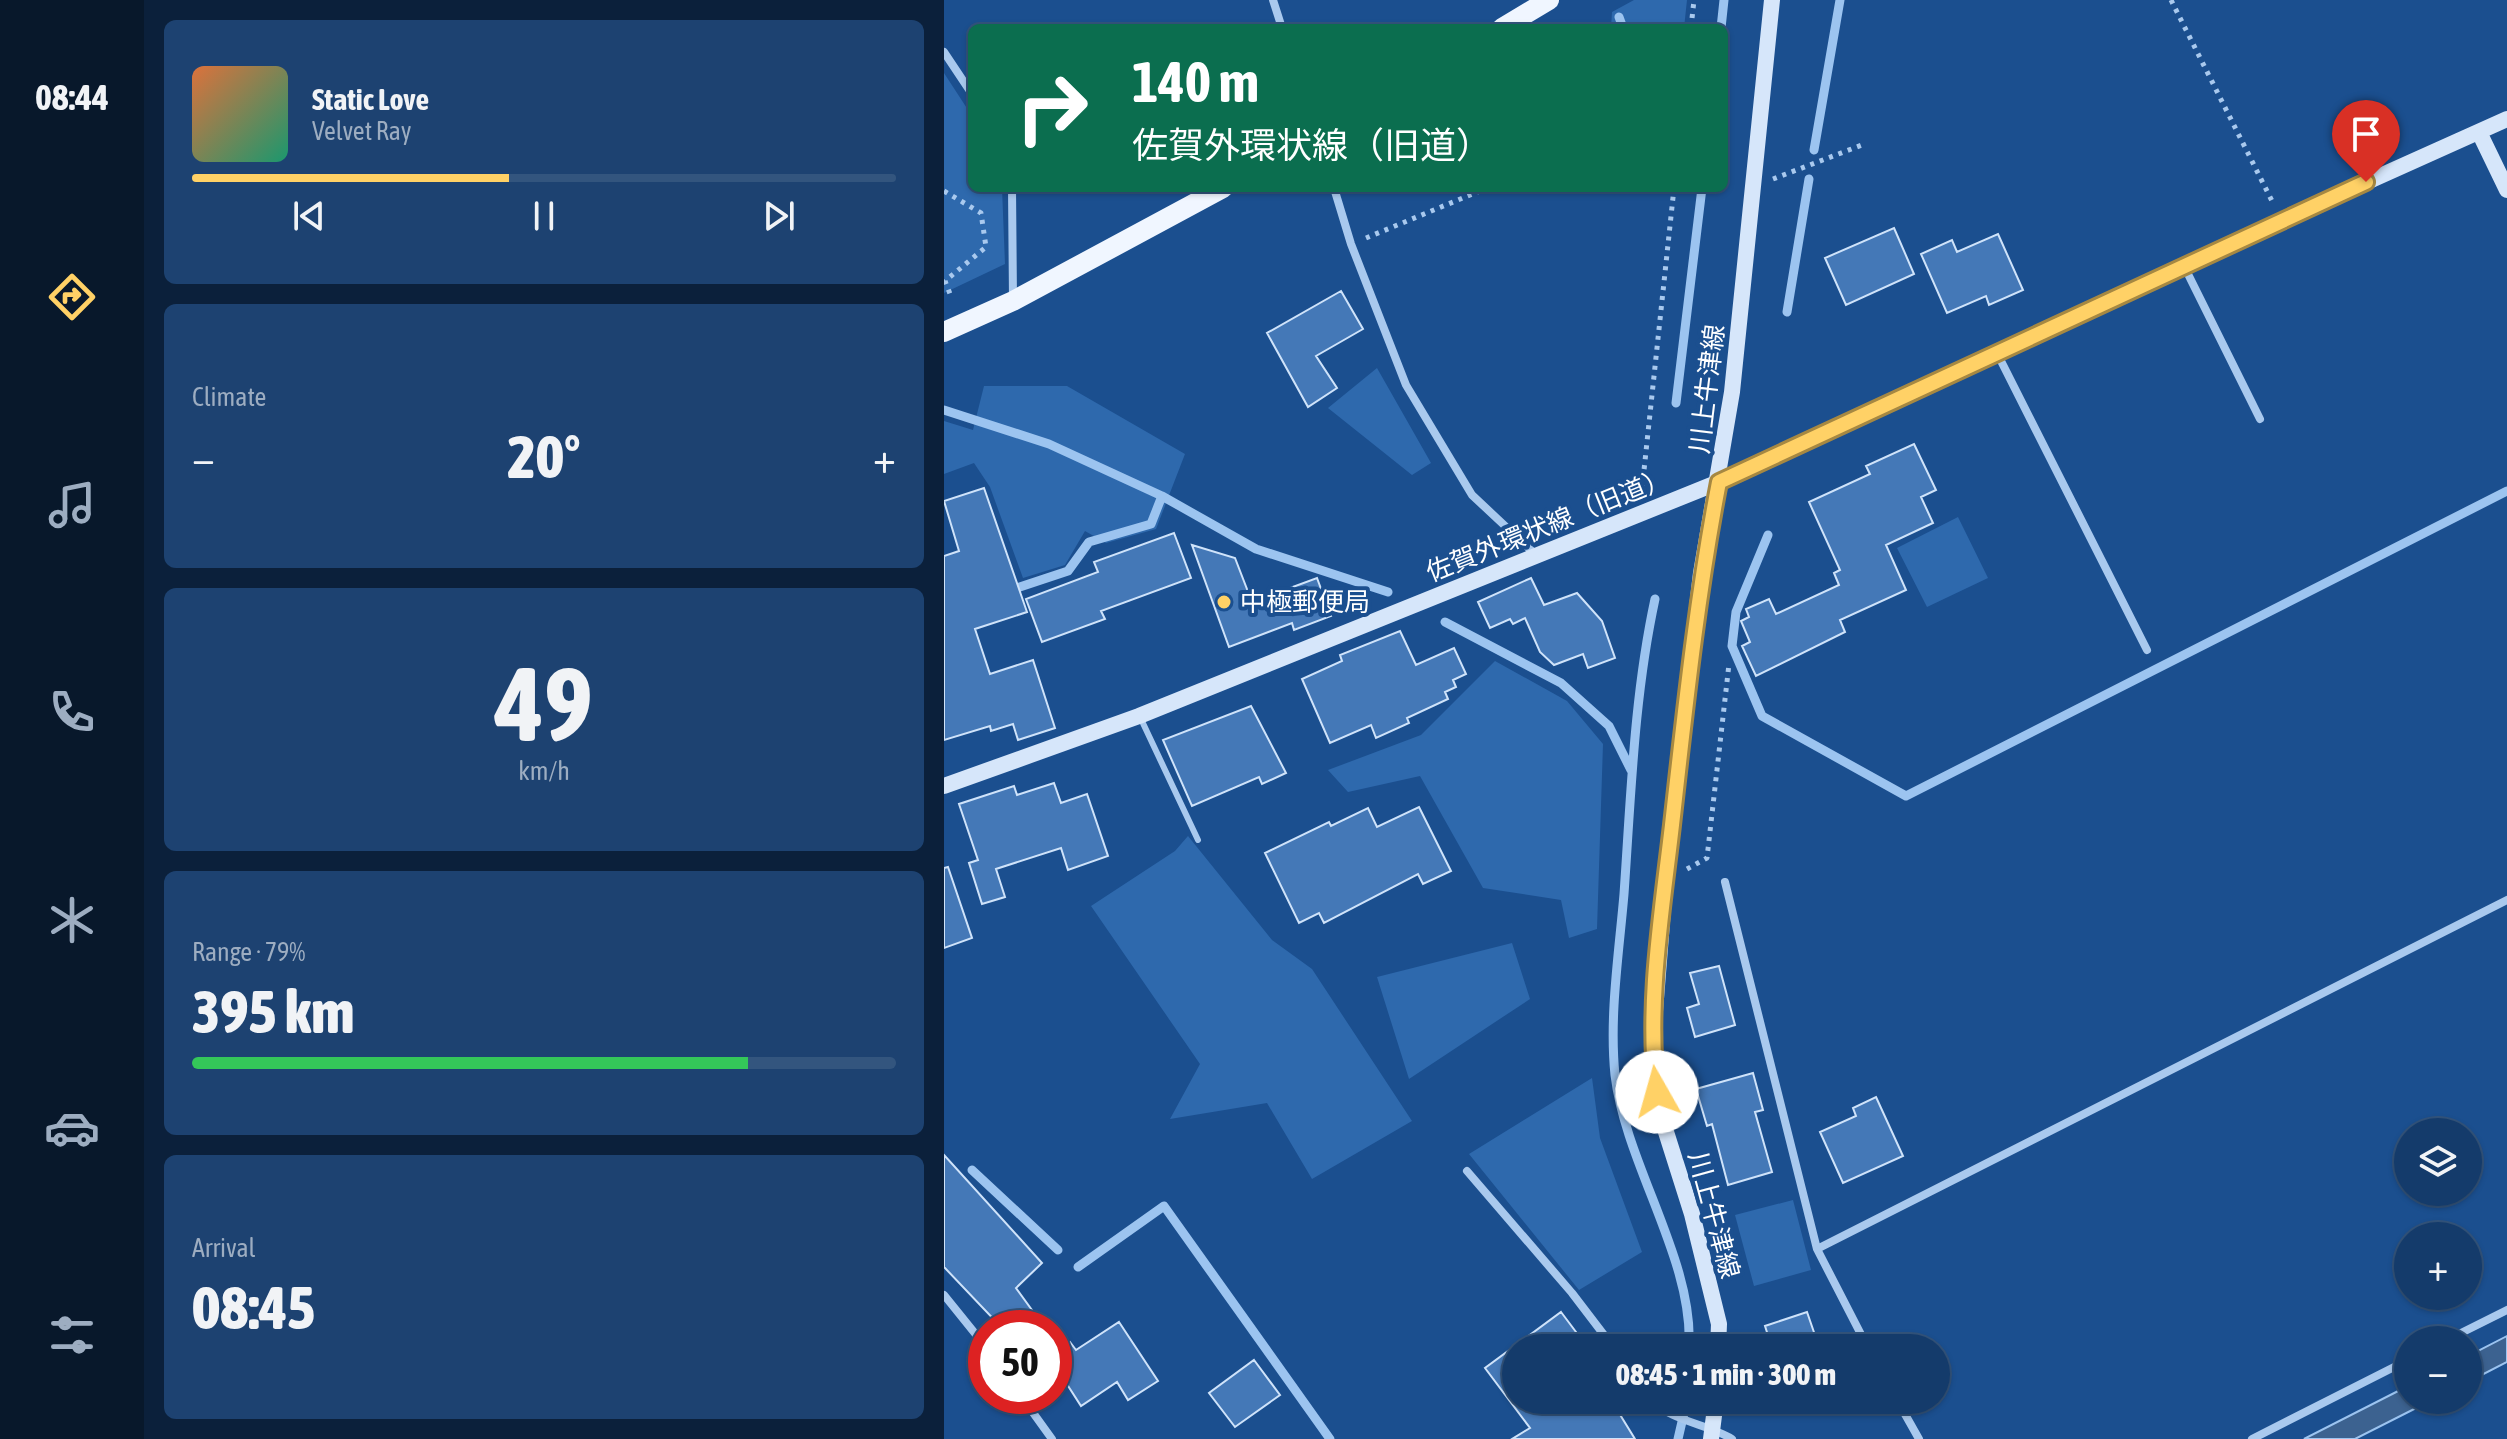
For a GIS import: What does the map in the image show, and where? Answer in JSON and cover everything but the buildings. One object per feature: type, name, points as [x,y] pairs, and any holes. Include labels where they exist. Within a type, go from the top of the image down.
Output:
[{"type":"main road","points":[[1509,24],[1549,0]]},
{"type":"main road","points":[[944,332],[1013,301],[1216,192]]},
{"type":"street","points":[[1273,0],[1281,24]]},
{"type":"street","name":"川上牛津線","points":[[1719,1334],[1719,1324],[1692,1214],[1660,1113],[1652,1049],[1666,872],[1701,573],[1719,482],[1772,0]]},
{"type":"street","points":[[944,52],[968,88]]},
{"type":"street","name":"佐賀外環状線（旧道）","points":[[944,786],[1139,716],[1719,482],[2184,265],[2507,119]]},
{"type":"street","points":[[2479,132],[2507,190]]},
{"type":"street","points":[[1012,192],[1013,301]]},
{"type":"street","points":[[1335,192],[1351,244],[1406,385],[1472,495],[1536,555]]},
{"type":"street","points":[[2184,265],[2260,419]]},
{"type":"street","points":[[1997,353],[2147,650]]},
{"type":"street","points":[[1725,882],[1817,1249],[1861,1334]]},
{"type":"street","points":[[1817,1249],[2507,900]]},
{"type":"street","points":[[1467,1171],[1603,1334]]},
{"type":"street","points":[[944,1295],[968,1325]]},
{"type":"street","points":[[2475,1326],[2507,1310]]},
{"type":"street","points":[[2252,1439],[2394,1367]]},
{"type":"street","points":[[1034,1414],[1052,1439]]},
{"type":"street","points":[[1671,1414],[1713,1434],[1732,1439]]},
{"type":"street","points":[[1713,1434],[1715,1414]]},
{"type":"street","points":[[1905,1414],[1919,1439]]},
{"type":"lane","points":[[1139,716],[1198,840]]},
{"type":"path","points":[[1691,24],[1694,0]]},
{"type":"path","points":[[2171,0],[2282,220]]},
{"type":"path","points":[[1753,181],[1783,178],[1862,145]]},
{"type":"path","points":[[944,191],[981,213],[986,247],[945,281],[952,299]]},
{"type":"path","points":[[1351,244],[1477,192]]},
{"type":"path","points":[[1640,513],[1674,192]]},
{"type":"path","points":[[1666,872],[1694,868],[1707,858],[1729,664]]},
{"type":"shaded area","points":[[1634,0],[1687,0],[1684,24],[1611,24],[1612,12]]},
{"type":"shaded area","points":[[944,73],[968,110],[968,192],[1002,192],[1005,264],[944,293]]},
{"type":"shaded area","points":[[1377,368],[1431,463],[1412,475],[1328,408]]},
{"type":"shaded area","points":[[984,386],[1067,386],[1185,454],[1156,529],[1106,543],[1085,531],[1065,565],[1023,578],[990,487],[974,463],[944,474],[944,421],[973,430]]},
{"type":"shaded area","points":[[1958,517],[1988,578],[1927,607],[1897,548]]},
{"type":"shaded area","points":[[1495,661],[1567,701],[1603,744],[1597,929],[1569,938],[1561,900],[1483,888],[1420,776],[1348,792],[1328,770],[1421,735]]},
{"type":"shaded area","points":[[1188,836],[1272,940],[1312,969],[1412,1121],[1312,1179],[1267,1103],[1170,1119],[1200,1064],[1091,906],[1175,851]]},
{"type":"shaded area","points":[[1512,943],[1530,999],[1409,1079],[1377,977]]},
{"type":"shaded area","points":[[1592,1078],[1600,1138],[1642,1252],[1579,1290],[1469,1154]]},
{"type":"shaded area","points":[[1793,1200],[1811,1270],[1754,1286],[1735,1215]]},
{"type":"shaded area","points":[[2507,1336],[2507,1362],[2482,1375],[2482,1349]]},
{"type":"shaded area","points":[[2394,1393],[2394,1414],[2404,1414],[2355,1439],[2304,1439]]},
{"type":"waterway","points":[[1721,24],[1724,0]]},
{"type":"waterway","points":[[1814,150],[1840,0]]},
{"type":"waterway","points":[[1619,17],[1622,24]]},
{"type":"waterway","points":[[1787,312],[1809,179]]},
{"type":"waterway","points":[[1676,403],[1702,192]]},
{"type":"waterway","points":[[944,410],[1049,444],[1162,496],[1256,549],[1388,592]]},
{"type":"waterway","points":[[1768,535],[1736,612],[1732,646],[1762,716],[1906,796],[2507,491]]},
{"type":"waterway","points":[[1008,591],[1068,571],[1089,542],[1151,524],[1162,496]]},
{"type":"waterway","points":[[1655,599],[1642,672],[1634,746],[1615,984],[1613,1053],[1622,1109],[1632,1144],[1681,1281],[1689,1334]]},
{"type":"waterway","points":[[1445,622],[1561,683],[1609,726],[1631,770]]},
{"type":"waterway","points":[[972,1170],[1058,1250]]},
{"type":"waterway","points":[[1078,1267],[1164,1206],[1330,1439]]},
{"type":"waterway","points":[[1678,1439],[1684,1414]]},
{"type":"place","name":"中極郵便局","points":[[1224,602]]},
{"type":"route","points":[[1657,1092],[1652,1049],[1666,872],[1701,573],[1719,482],[2366,182]]}]
